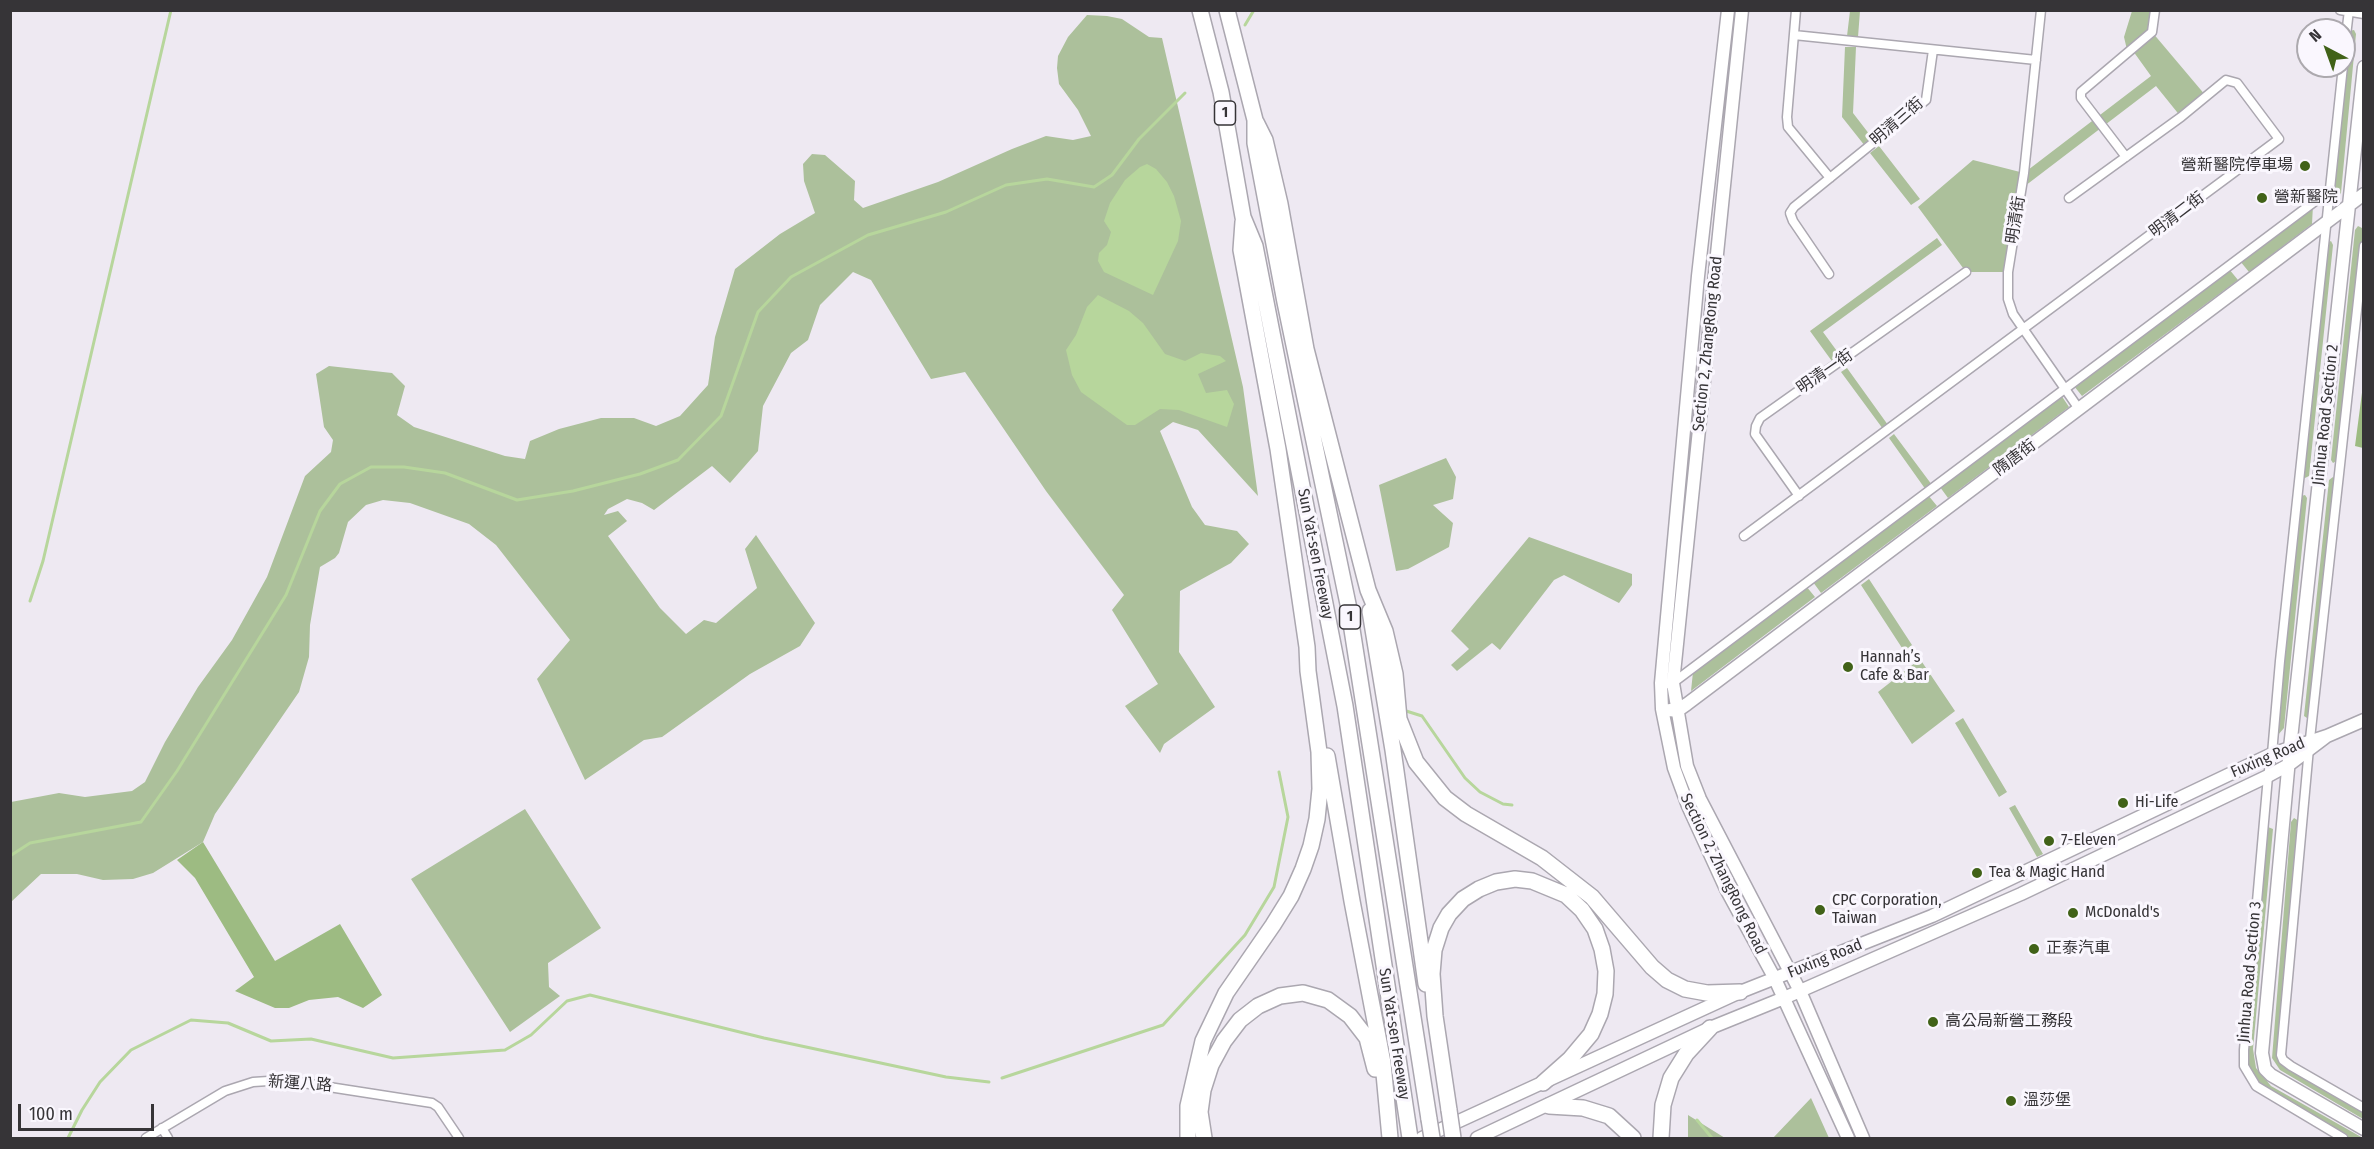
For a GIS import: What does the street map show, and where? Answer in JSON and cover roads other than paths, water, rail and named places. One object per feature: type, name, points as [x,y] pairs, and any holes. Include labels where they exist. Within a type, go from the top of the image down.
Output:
[{"type":"highway","name":"Sun Yat-sen Freeway","points":[[1200,10],[1221,92],[1243,218],[1255,246],[1345,706],[1409,1133]]},
{"type":"highway","name":"Sun Yat-sen Freeway","points":[[1227,10],[1255,120],[1255,143],[1285,302],[1348,604],[1432,1138]]},
{"type":"highway","points":[[1255,120],[1265,140],[1280,204],[1306,349],[1368,590],[1385,631],[1395,674],[1399,719],[1416,762],[1445,798],[1466,814],[1542,858],[1592,897],[1652,967],[1667,980],[1685,989],[1707,993],[1740,992]]},
{"type":"highway","points":[[1188,1138],[1188,1106],[1203,1041],[1226,993],[1291,896],[1311,846],[1317,819],[1319,752],[1307,647],[1278,449],[1242,250],[1243,218]]},
{"type":"highway","points":[[1368,590],[1412,877],[1423,970],[1429,1001],[1435,1016]]},
{"type":"highway","points":[[1307,647],[1313,663],[1336,815],[1383,1063],[1390,1138]]},
{"type":"highway","points":[[1453,1138],[1435,1016],[1432,974],[1434,950],[1441,928],[1449,914],[1463,899],[1496,882],[1515,879],[1549,886],[1566,895],[1582,910],[1594,929],[1602,949],[1606,971],[1605,994],[1600,1014],[1591,1034],[1570,1059],[1543,1083]]},
{"type":"highway","points":[[1204,1138],[1200,1112],[1203,1090],[1211,1065],[1224,1041],[1240,1020],[1258,1006],[1280,996],[1303,993],[1328,1000],[1350,1016],[1366,1038],[1386,1106]]},
{"type":"highway","points":[[1661,1138],[1663,1105],[1671,1078],[1686,1054],[1710,1028]]},
{"type":"highway","points":[[1548,1106],[1583,1108],[1609,1116],[1633,1138]]},
{"type":"street","name":"Section 2, ZhangRong Road","points":[[1728,10],[1703,236],[1683,449],[1673,683],[1687,766],[1700,799],[1800,991],[1863,1138]]},
{"type":"street","name":"Section 2, ZhangRong Road","points":[[1742,10],[1697,451],[1678,569],[1662,692],[1662,709],[1674,768],[1688,806],[1726,888],[1775,979],[1848,1138]]},
{"type":"street","points":[[1796,10],[1788,127],[1830,178]]},
{"type":"street","name":"明清街","points":[[2040,10],[2024,173],[2008,272],[2008,299],[2013,314],[2023,330],[2079,409]]},
{"type":"street","points":[[2126,157],[2081,98],[2081,92],[2152,32],[2156,10]]},
{"type":"street","points":[[2346,11],[2364,14]]},
{"type":"street","points":[[1794,35],[2036,60]]},
{"type":"street","name":"明清三街","points":[[1829,274],[1790,213],[1794,207],[1926,100],[1933,50]]},
{"type":"street","name":"Jinhua Road Section 2","points":[[2290,764],[2364,67]]},
{"type":"street","name":"Jinhua Road Section 2","points":[[2272,754],[2281,649],[2342,78]]},
{"type":"street","points":[[1720,80],[1734,82]]},
{"type":"street","name":"明清二街","points":[[2023,330],[2279,139],[2237,83],[2226,80],[2069,198]]},
{"type":"street","name":"隋唐街","points":[[1662,692],[2330,190]]},
{"type":"street","name":"隋唐街","points":[[1677,711],[2364,194]]},
{"type":"street","name":"Section 2, ZhangRong Road","points":[[1703,236],[1719,236]]},
{"type":"street","name":"Jinhua Road Section 2","points":[[2310,744],[2364,246]]},
{"type":"street","name":"明清一街","points":[[1799,496],[1755,434],[1760,418],[1966,272]]},
{"type":"street","points":[[1744,536],[2023,330]]},
{"type":"street","name":"Section 2, ZhangRong Road","points":[[1683,449],[1697,451]]},
{"type":"street","points":[[1662,709],[1677,711]]},
{"type":"street","name":"Fuxing Road","points":[[1422,1138],[1740,992],[1932,916],[2272,754],[2310,744],[2364,720]]},
{"type":"street","points":[[2310,744],[2281,1055],[2290,1066],[2364,1108]]},
{"type":"street","name":"Fuxing Road","points":[[1477,1138],[1710,1028],[2021,894],[2268,776],[2290,764],[2310,744]]},
{"type":"street","name":"Jinhua Road Section 3","points":[[2272,754],[2268,776],[2244,1066],[2256,1086],[2265,1093],[2343,1138]]},
{"type":"street","name":"Jinhua Road Section 3","points":[[2290,764],[2263,1061],[2265,1069],[2271,1075],[2364,1129]]},
{"type":"street","name":"新運八路","points":[[146,1138],[225,1091],[267,1080],[299,1081],[432,1103],[438,1107],[459,1138]]},
{"type":"street","points":[[162,1128],[168,1138]]},
{"type":"waterway","points":[[30,601],[43,561],[171,10]]},
{"type":"waterway","points":[[1245,25],[1254,10]]},
{"type":"waterway","points":[[10,856],[30,843],[141,822],[177,771],[286,595],[320,511],[340,484],[371,467],[404,467],[445,473],[517,500],[573,491],[640,474],[678,460],[721,416],[758,312],[791,277],[868,235],[946,212],[1006,185],[1047,179],[1094,187],[1112,175],[1139,139],[1185,93]]},
{"type":"waterway","points":[[1403,710],[1422,716],[1465,778],[1480,792],[1503,804],[1512,805]]},
{"type":"waterway","points":[[1002,1078],[1163,1025],[1245,935],[1274,887],[1288,817],[1279,772]]},
{"type":"waterway","points":[[68,1138],[100,1082],[131,1050],[191,1020],[228,1023],[271,1041],[311,1039],[393,1058],[505,1050],[531,1035],[567,1001],[590,995],[764,1038],[946,1077],[989,1082]]},
{"type":"waterway","points":[[1697,1120],[1712,1138]]},
{"type":"place","name":"營新醫院停車場","points":[[2305,166]]},
{"type":"place","name":"營新醫院","points":[[2262,198]]},
{"type":"place","name":"Hannah’s Cafe & Bar","points":[[1848,667]]},
{"type":"place","name":"Hi-Life","points":[[2123,803]]},
{"type":"place","name":"7-Eleven","points":[[2049,841]]},
{"type":"place","name":"Tea & Magic Hand","points":[[1977,873]]},
{"type":"place","name":"CPC Corporation, Taiwan","points":[[1820,910]]},
{"type":"place","name":"McDonald's","points":[[2073,913]]},
{"type":"place","name":"正泰汽車","points":[[2034,949]]},
{"type":"place","name":"高公局新營工務段","points":[[1933,1022]]},
{"type":"place","name":"溫莎堡","points":[[2011,1101]]}]
